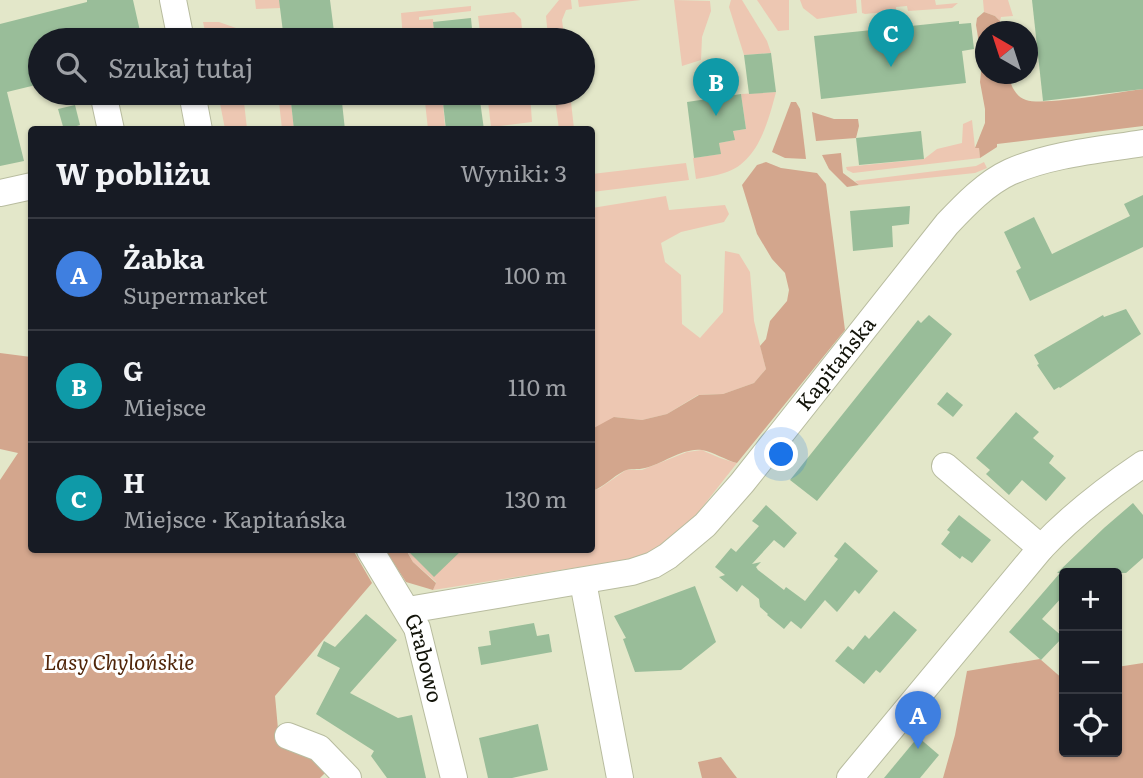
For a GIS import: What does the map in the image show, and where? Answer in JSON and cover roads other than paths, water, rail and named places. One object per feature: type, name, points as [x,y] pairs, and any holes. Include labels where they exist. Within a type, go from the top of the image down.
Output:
[{"type":"street","points":[[173,0],[179,28]]},
{"type":"street","points":[[106,105],[110,126]]},
{"type":"street","points":[[195,105],[199,126]]},
{"type":"street","name":"Kapitańska","points":[[408,610],[583,582],[653,565],[684,545],[742,484],[947,224],[987,187],[1010,172],[1057,157],[1143,143]]},
{"type":"street","points":[[0,193],[28,187]]},
{"type":"street","points":[[850,778],[1041,548],[1089,502],[1143,464]]},
{"type":"street","points":[[945,466],[1041,548]]},
{"type":"street","name":"Grabowo","points":[[372,553],[417,628],[454,778]]},
{"type":"street","points":[[583,582],[620,778]]},
{"type":"street","points":[[288,736],[319,748],[348,778]]},
{"type":"place","name":"H","points":[[891,67]]},
{"type":"place","name":"G","points":[[716,116]]},
{"type":"place","name":"Żabka","points":[[918,749]]},
{"type":"park label","name":"Lasy Chylońskie","points":[[119,663]]}]
